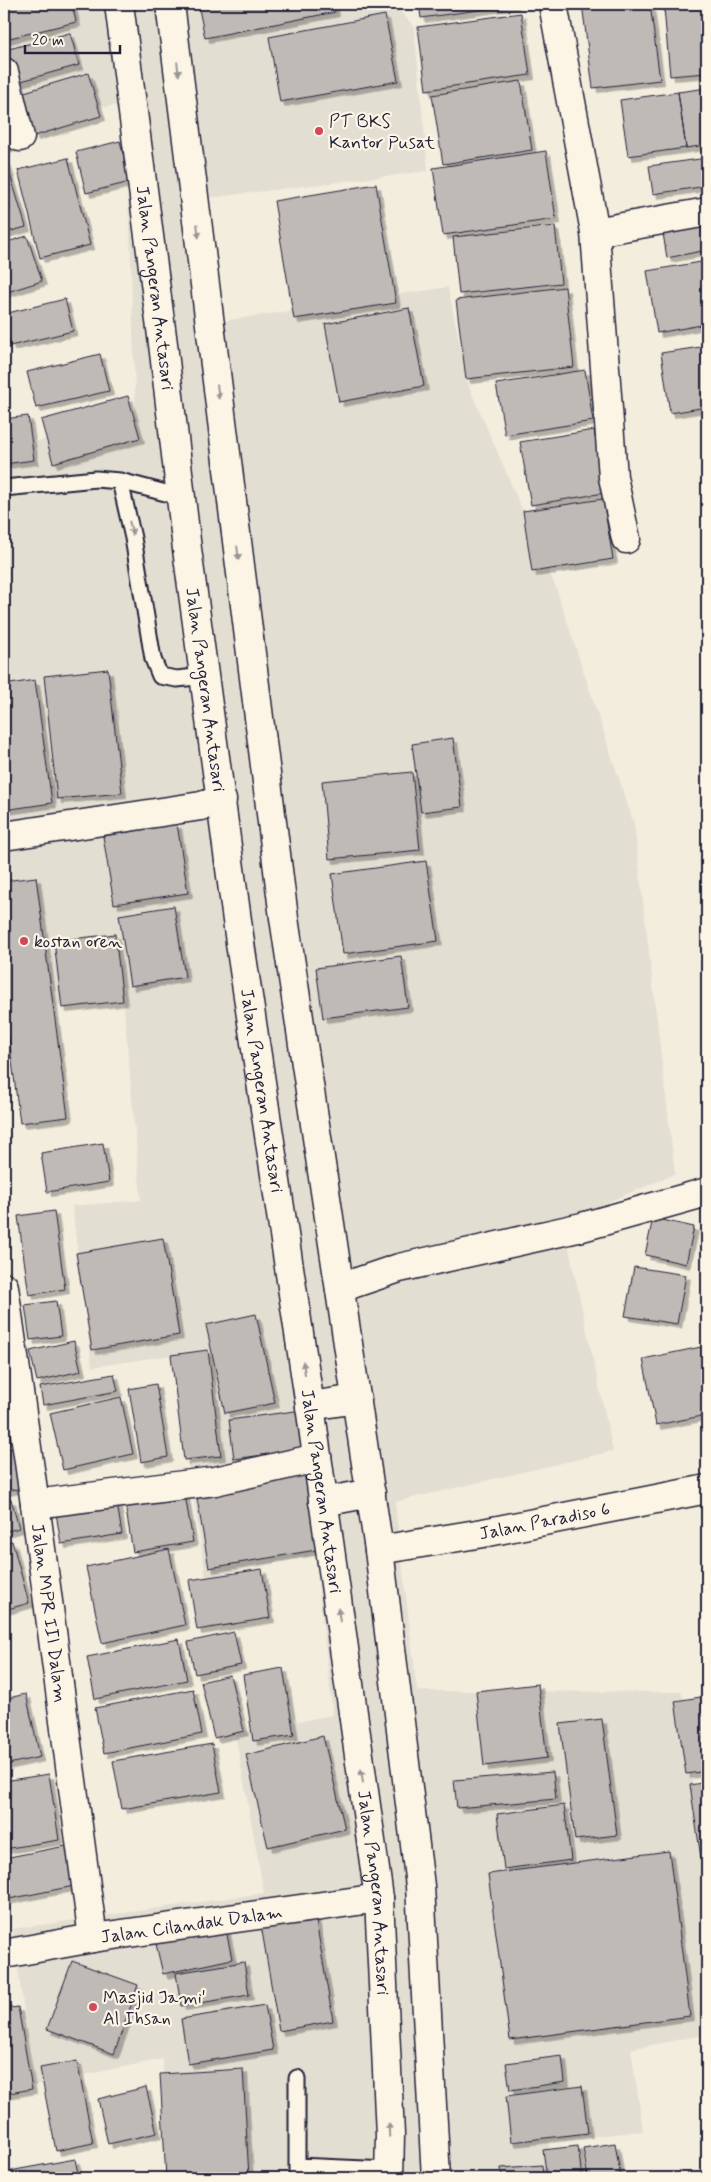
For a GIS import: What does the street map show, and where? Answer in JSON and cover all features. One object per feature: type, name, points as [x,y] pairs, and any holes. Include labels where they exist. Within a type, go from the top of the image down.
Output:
[{"type":"main road","name":"Jalan Pangeran Antasari","points":[[119,4],[241,950],[310,1406],[380,1898],[390,2135],[389,2174]]},
{"type":"main road","points":[[170,4],[284,918],[379,1550],[420,1886],[436,2178]]},
{"type":"main road","points":[[553,4],[595,232],[613,478],[626,539]]},
{"type":"main road","points":[[4,72],[20,137]]},
{"type":"main road","points":[[595,232],[707,212]]},
{"type":"main road","points":[[4,836],[201,806],[222,800]]},
{"type":"main road","points":[[340,1288],[399,1268],[582,1227],[707,1192]]},
{"type":"main road","name":"Jalan MPR III Dalam","points":[[4,1287],[9,1376],[35,1504],[93,1938]]},
{"type":"main road","points":[[310,1406],[357,1399]]},
{"type":"main road","points":[[35,1504],[215,1481],[317,1458]]},
{"type":"main road","name":"Jalan Paradiso 6","points":[[379,1550],[483,1533],[707,1489]]},
{"type":"main road","points":[[323,1502],[371,1493]]},
{"type":"main road","name":"Jalan Cilandak Dalam","points":[[4,1954],[93,1938],[380,1898]]},
{"type":"lane","points":[[4,488],[96,479],[120,481],[181,496]]},
{"type":"lane","points":[[120,481],[135,546],[153,659],[160,676],[178,679],[205,676]]},
{"type":"lane","points":[[297,2078],[297,2172],[389,2174]]},
{"type":"shaded area","points":[[4,4],[393,4],[414,26],[428,171],[208,198],[223,321],[448,287],[468,384],[556,588],[634,824],[675,1174],[563,1221],[613,1451],[395,1502],[417,1691],[682,1692],[707,1907],[707,2034],[631,2049],[643,2131],[550,2141],[547,2178],[165,2178],[163,2059],[35,2085],[12,1929],[264,1893],[235,1733],[333,1715],[315,1555],[206,1578],[171,1355],[92,1367],[72,1206],[141,1200],[123,997],[4,1015],[4,446],[136,426],[130,234],[122,104],[25,122],[4,36]]},
{"type":"building","points":[[4,4],[72,4],[76,22],[6,39]]},
{"type":"building","points":[[198,4],[334,4],[335,12],[205,38]]},
{"type":"building","points":[[419,4],[514,4],[515,5],[421,18]]},
{"type":"building","points":[[582,4],[650,4],[660,80],[593,88]]},
{"type":"building","points":[[707,4],[707,73],[670,76],[664,8]]},
{"type":"building","points":[[521,13],[530,75],[426,90],[418,27]]},
{"type":"building","points":[[385,15],[398,81],[280,102],[269,37]]},
{"type":"building","points":[[70,33],[79,65],[14,83],[5,50]]},
{"type":"building","points":[[88,73],[101,116],[34,136],[21,93]]},
{"type":"building","points":[[521,81],[532,150],[443,164],[432,95]]},
{"type":"building","points":[[707,88],[707,145],[686,148],[678,92]]},
{"type":"building","points":[[678,92],[686,148],[628,156],[620,100]]},
{"type":"building","points":[[4,105],[11,147],[4,148]]},
{"type":"building","points":[[120,141],[130,182],[86,193],[76,152]]},
{"type":"building","points":[[546,151],[556,219],[443,235],[433,168]]},
{"type":"building","points":[[68,158],[90,245],[40,258],[18,170]]},
{"type":"building","points":[[707,158],[707,186],[653,194],[649,166]]},
{"type":"building","points":[[6,161],[26,227],[4,233],[4,162]]},
{"type":"building","points":[[376,184],[396,303],[294,319],[274,201]]},
{"type":"building","points":[[707,219],[707,250],[667,258],[662,227]]},
{"type":"building","points":[[555,226],[561,283],[459,294],[453,237]]},
{"type":"building","points":[[27,236],[42,281],[4,293],[4,243]]},
{"type":"building","points":[[707,261],[707,324],[657,333],[647,271]]},
{"type":"building","points":[[565,287],[574,367],[466,379],[456,300]]},
{"type":"building","points":[[65,299],[73,331],[10,346],[4,314]]},
{"type":"building","points":[[409,308],[424,386],[339,402],[325,324]]},
{"type":"building","points":[[707,346],[707,407],[670,413],[661,353]]},
{"type":"building","points":[[100,354],[109,391],[36,408],[27,372]]},
{"type":"building","points":[[585,370],[593,421],[505,435],[496,384]]},
{"type":"building","points":[[128,396],[140,438],[53,463],[41,420]]},
{"type":"building","points":[[28,416],[34,460],[4,464],[4,419]]},
{"type":"building","points":[[594,430],[604,493],[531,505],[520,442]]},
{"type":"building","points":[[603,499],[613,559],[532,572],[523,511]]},
{"type":"building","points":[[108,669],[122,793],[57,799],[44,676]]},
{"type":"building","points":[[35,680],[52,803],[4,810],[4,685]]},
{"type":"building","points":[[453,738],[462,807],[421,812],[412,744]]},
{"type":"building","points":[[412,772],[420,850],[329,859],[322,781]]},
{"type":"building","points":[[177,824],[188,893],[114,904],[103,836]]},
{"type":"building","points":[[426,861],[438,941],[343,954],[332,874]]},
{"type":"building","name":"kostan oren","points":[[36,877],[68,1117],[20,1123],[4,1000],[4,881]]},
{"type":"building","points":[[174,906],[185,977],[130,986],[119,915]]},
{"type":"building","points":[[115,934],[123,1001],[62,1008],[54,941]]},
{"type":"building","points":[[401,956],[408,1007],[323,1018],[316,968]]},
{"type":"building","points":[[103,1143],[109,1182],[47,1192],[41,1153]]},
{"type":"building","points":[[54,1211],[65,1289],[29,1295],[18,1216]]},
{"type":"building","points":[[653,1218],[694,1227],[686,1264],[645,1255]]},
{"type":"building","points":[[163,1238],[179,1335],[92,1350],[76,1253]]},
{"type":"building","points":[[634,1267],[686,1275],[677,1324],[625,1316]]},
{"type":"building","points":[[56,1301],[61,1336],[30,1340],[25,1305]]},
{"type":"building","points":[[256,1314],[275,1403],[225,1413],[206,1325]]},
{"type":"building","points":[[74,1341],[81,1371],[37,1381],[30,1351]]},
{"type":"building","points":[[701,1347],[707,1377],[707,1415],[656,1425],[643,1359]]},
{"type":"building","points":[[208,1350],[221,1456],[184,1460],[171,1355]]},
{"type":"building","points":[[114,1374],[118,1391],[43,1405],[40,1387]]},
{"type":"building","points":[[156,1384],[168,1457],[141,1462],[129,1389]]},
{"type":"building","points":[[4,1394],[13,1439],[4,1441]]},
{"type":"building","points":[[121,1397],[133,1454],[63,1470],[50,1413]]},
{"type":"building","points":[[302,1410],[307,1449],[234,1459],[229,1420]]},
{"type":"building","points":[[17,1447],[24,1488],[4,1491],[4,1450]]},
{"type":"building","points":[[309,1467],[322,1549],[209,1568],[195,1487]]},
{"type":"building","points":[[184,1489],[193,1542],[133,1552],[124,1498]]},
{"type":"building","points":[[116,1497],[122,1534],[61,1544],[55,1507]]},
{"type":"building","points":[[11,1499],[19,1528],[4,1532],[4,1501]]},
{"type":"building","points":[[12,1541],[29,1603],[4,1610],[4,1543]]},
{"type":"building","points":[[169,1549],[185,1625],[102,1643],[86,1567]]},
{"type":"building","points":[[262,1569],[270,1618],[197,1630],[189,1580]]},
{"type":"building","points":[[234,1632],[241,1665],[195,1674],[188,1642]]},
{"type":"building","points":[[179,1639],[187,1680],[95,1699],[87,1657]]},
{"type":"building","points":[[283,1668],[294,1735],[253,1741],[243,1675]]},
{"type":"building","points":[[230,1675],[244,1731],[214,1738],[201,1682]]},
{"type":"building","points":[[538,1684],[547,1758],[484,1766],[476,1691]]},
{"type":"building","points":[[193,1689],[202,1734],[104,1753],[95,1708]]},
{"type":"building","points":[[26,1694],[40,1757],[4,1765],[4,1699]]},
{"type":"building","points":[[707,1696],[707,1771],[686,1774],[675,1701]]},
{"type":"building","points":[[602,1719],[617,1835],[575,1840],[560,1724]]},
{"type":"building","points":[[323,1736],[345,1829],[268,1847],[246,1755]]},
{"type":"building","points":[[212,1744],[221,1792],[122,1809],[113,1761]]},
{"type":"building","points":[[553,1772],[556,1799],[457,1808],[454,1780]]},
{"type":"building","points":[[49,1774],[59,1840],[4,1849],[4,1781]]},
{"type":"building","points":[[707,1782],[707,1857],[701,1858],[690,1785]]},
{"type":"building","points":[[564,1805],[571,1860],[504,1869],[497,1814]]},
{"type":"building","points":[[71,1845],[79,1885],[4,1900],[4,1858]]},
{"type":"building","points":[[669,1851],[690,2016],[510,2040],[488,1874]]},
{"type":"building","points":[[707,1866],[707,1889],[703,1867]]},
{"type":"building","points":[[315,1915],[333,2021],[279,2031],[261,1925]]},
{"type":"building","points":[[226,1930],[232,1959],[163,1974],[156,1944]]},
{"type":"building","name":"Masjid Jami' Al Ihsan","points":[[72,1961],[138,1985],[114,2054],[47,2029]]},
{"type":"building","points":[[244,1962],[249,1995],[181,2006],[176,1973]]},
{"type":"building","points":[[265,2005],[273,2050],[188,2064],[181,2019]]},
{"type":"building","points":[[18,2007],[32,2089],[4,2094],[4,2009]]},
{"type":"building","points":[[562,2056],[565,2082],[510,2090],[506,2063]]},
{"type":"building","points":[[77,2061],[93,2143],[56,2151],[40,2068]]},
{"type":"building","points":[[243,2069],[249,2178],[166,2178],[160,2074]]},
{"type":"building","points":[[582,2086],[588,2133],[511,2142],[506,2096]]},
{"type":"building","points":[[146,2087],[157,2133],[108,2144],[98,2099]]},
{"type":"building","points":[[615,2143],[621,2178],[588,2178],[583,2148]]},
{"type":"building","points":[[578,2146],[582,2178],[547,2178],[543,2150]]},
{"type":"building","points":[[75,2159],[79,2178],[4,2178],[4,2172]]},
{"type":"building","points":[[542,2165],[543,2178],[502,2178],[501,2168]]},
{"type":"place","name":"PT BKS Kantor Pusat","points":[[319,131]]},
{"type":"place","name":"kostan oren","points":[[24,941]]},
{"type":"place","name":"Masjid Jami' Al Ihsan","points":[[93,2007]]}]
